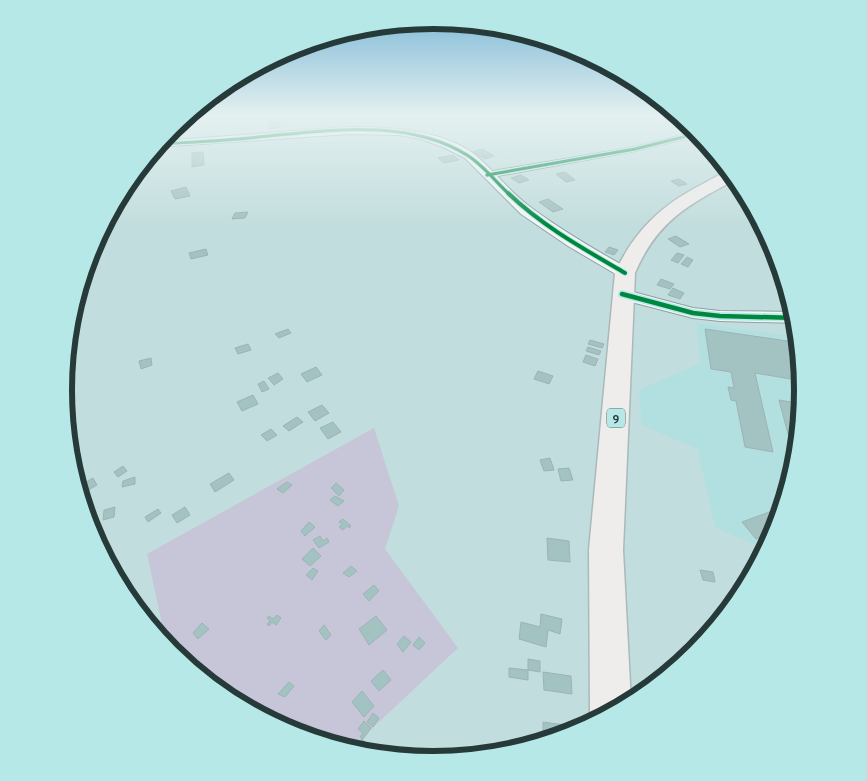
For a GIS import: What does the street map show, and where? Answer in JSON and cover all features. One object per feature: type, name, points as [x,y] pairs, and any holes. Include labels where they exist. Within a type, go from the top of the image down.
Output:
[{"type":"highway","name":"9","points":[[611,706],[606,550],[623,283],[640,240],[655,223],[675,207],[728,181]]},
{"type":"street","points":[[464,152],[526,211],[623,283],[693,313],[720,316],[788,318]]},
{"type":"street","points":[[487,174],[615,152]]},
{"type":"shaded area","points":[[696,323],[791,336],[795,390],[792,438],[783,484],[768,529],[760,546],[715,528],[698,449],[642,425],[639,390],[701,363]]},
{"type":"shaded area","points":[[374,428],[399,506],[385,549],[458,648],[356,743],[340,740],[295,725],[253,704],[213,677],[178,646],[163,631],[147,554]]},
{"type":"building","points":[[203,152],[204,165],[192,167],[192,153]]},
{"type":"building","points":[[474,152],[488,152],[494,156],[485,159]]},
{"type":"building","points":[[453,155],[459,160],[444,163],[438,158]]},
{"type":"building","points":[[565,172],[575,180],[566,182],[556,174]]},
{"type":"building","points":[[521,175],[529,180],[519,183],[511,178]]},
{"type":"building","points":[[679,179],[687,184],[679,186],[671,181]]},
{"type":"building","points":[[186,187],[190,196],[175,199],[171,191]]},
{"type":"building","points":[[548,199],[563,209],[553,212],[539,202]]},
{"type":"building","points":[[248,212],[245,218],[232,219],[235,213]]},
{"type":"building","points":[[676,236],[689,244],[680,247],[668,239]]},
{"type":"building","points":[[609,247],[618,250],[614,255],[605,252]]},
{"type":"building","points":[[206,249],[208,255],[191,259],[189,253]]},
{"type":"building","points":[[677,253],[684,255],[678,263],[671,260]]},
{"type":"building","points":[[687,257],[693,260],[688,267],[681,264]]},
{"type":"building","points":[[661,279],[674,284],[670,289],[657,285]]},
{"type":"building","points":[[673,288],[684,293],[680,299],[668,295]]},
{"type":"building","points":[[288,329],[291,333],[279,338],[275,334]]},
{"type":"building","points":[[705,329],[792,342],[795,380],[755,373],[773,452],[745,447],[736,401],[731,400],[728,387],[734,388],[731,372],[711,369]]},
{"type":"building","points":[[590,340],[604,344],[602,348],[588,344]]},
{"type":"building","points":[[248,344],[251,350],[238,354],[235,348]]},
{"type":"building","points":[[588,347],[601,351],[599,355],[586,351]]},
{"type":"building","points":[[586,355],[598,359],[595,366],[583,362]]},
{"type":"building","points":[[151,358],[152,365],[141,369],[139,361]]},
{"type":"building","points":[[316,367],[322,375],[307,382],[301,374]]},
{"type":"building","points":[[538,371],[553,376],[549,384],[534,379]]},
{"type":"building","points":[[278,373],[283,379],[274,385],[268,378]]},
{"type":"building","points":[[264,381],[269,389],[262,392],[258,384]]},
{"type":"building","points":[[253,395],[258,404],[242,411],[237,402]]},
{"type":"building","points":[[779,400],[794,403],[791,445]]},
{"type":"building","points":[[322,405],[329,413],[315,421],[308,412]]},
{"type":"building","points":[[297,417],[303,422],[289,431],[283,426]]},
{"type":"building","points":[[333,422],[341,432],[328,439],[320,428]]},
{"type":"building","points":[[271,429],[277,435],[267,441],[261,435]]},
{"type":"building","points":[[550,458],[554,470],[544,471],[540,460]]},
{"type":"building","points":[[123,466],[127,471],[118,477],[114,472]]},
{"type":"building","points":[[569,468],[573,480],[561,481],[558,469]]},
{"type":"building","points":[[229,473],[234,480],[215,492],[210,484]]},
{"type":"building","points":[[135,477],[135,484],[122,487],[123,481]]},
{"type":"building","points":[[93,478],[97,485],[86,491],[84,483]]},
{"type":"building","points":[[287,482],[292,485],[283,493],[277,489]]},
{"type":"building","points":[[336,483],[344,490],[339,496],[331,488]]},
{"type":"building","points":[[335,496],[344,501],[338,506],[330,500]]},
{"type":"building","points":[[115,507],[114,517],[103,520],[104,510]]},
{"type":"building","points":[[185,507],[190,515],[177,523],[172,515]]},
{"type":"building","points":[[158,509],[161,513],[148,522],[145,517]]},
{"type":"building","points":[[775,510],[765,536],[756,539],[742,522]]},
{"type":"building","points":[[343,519],[351,526],[349,528],[347,526],[343,530],[339,527],[342,524],[339,522]]},
{"type":"building","points":[[309,522],[315,527],[305,536],[301,531]]},
{"type":"building","points":[[320,536],[323,541],[327,538],[329,542],[319,548],[313,540]]},
{"type":"building","points":[[547,538],[569,541],[570,562],[548,560]]},
{"type":"building","points":[[313,548],[321,556],[310,566],[302,559]]},
{"type":"building","points":[[351,566],[357,571],[349,577],[343,573]]},
{"type":"building","points":[[313,568],[318,571],[312,580],[306,575]]},
{"type":"building","points":[[700,570],[713,572],[715,582],[703,580]]},
{"type":"building","points":[[374,585],[379,591],[369,601],[363,594]]},
{"type":"building","points":[[541,614],[562,619],[560,634],[548,630],[546,647],[519,639],[521,622],[540,627]]},
{"type":"building","points":[[277,615],[281,618],[276,625],[272,622],[269,626],[267,624],[270,621],[267,618],[269,616],[273,619]]},
{"type":"building","points":[[376,616],[387,630],[369,645],[359,629]]},
{"type":"building","points":[[202,623],[209,629],[198,639],[193,633]]},
{"type":"building","points":[[324,625],[331,635],[326,640],[319,631]]},
{"type":"building","points":[[404,636],[411,642],[403,652],[397,644]]},
{"type":"building","points":[[419,637],[425,643],[419,650],[413,645]]},
{"type":"building","points":[[528,659],[540,661],[540,672],[528,670]]},
{"type":"building","points":[[509,668],[528,670],[528,680],[509,677]]},
{"type":"building","points":[[383,670],[391,680],[379,691],[371,681]]},
{"type":"building","points":[[543,672],[571,676],[572,694],[544,690]]},
{"type":"building","points":[[289,682],[294,686],[285,697],[278,694]]},
{"type":"building","points":[[362,691],[374,706],[364,717],[352,702]]},
{"type":"building","points":[[373,713],[379,718],[373,727],[367,722]]},
{"type":"building","points":[[364,721],[371,728],[363,739],[360,737],[363,733],[358,729]]},
{"type":"building","points":[[543,722],[570,726],[550,733],[543,735]]},
{"type":"building","points":[[362,739],[369,746],[363,745],[358,744]]},
{"type":"cycle path","points":[[462,152],[469,156],[526,211],[573,243],[625,273]]},
{"type":"cycle path","points":[[487,175],[615,152]]},
{"type":"cycle path","points":[[622,294],[693,313],[720,316],[788,318]]}]
